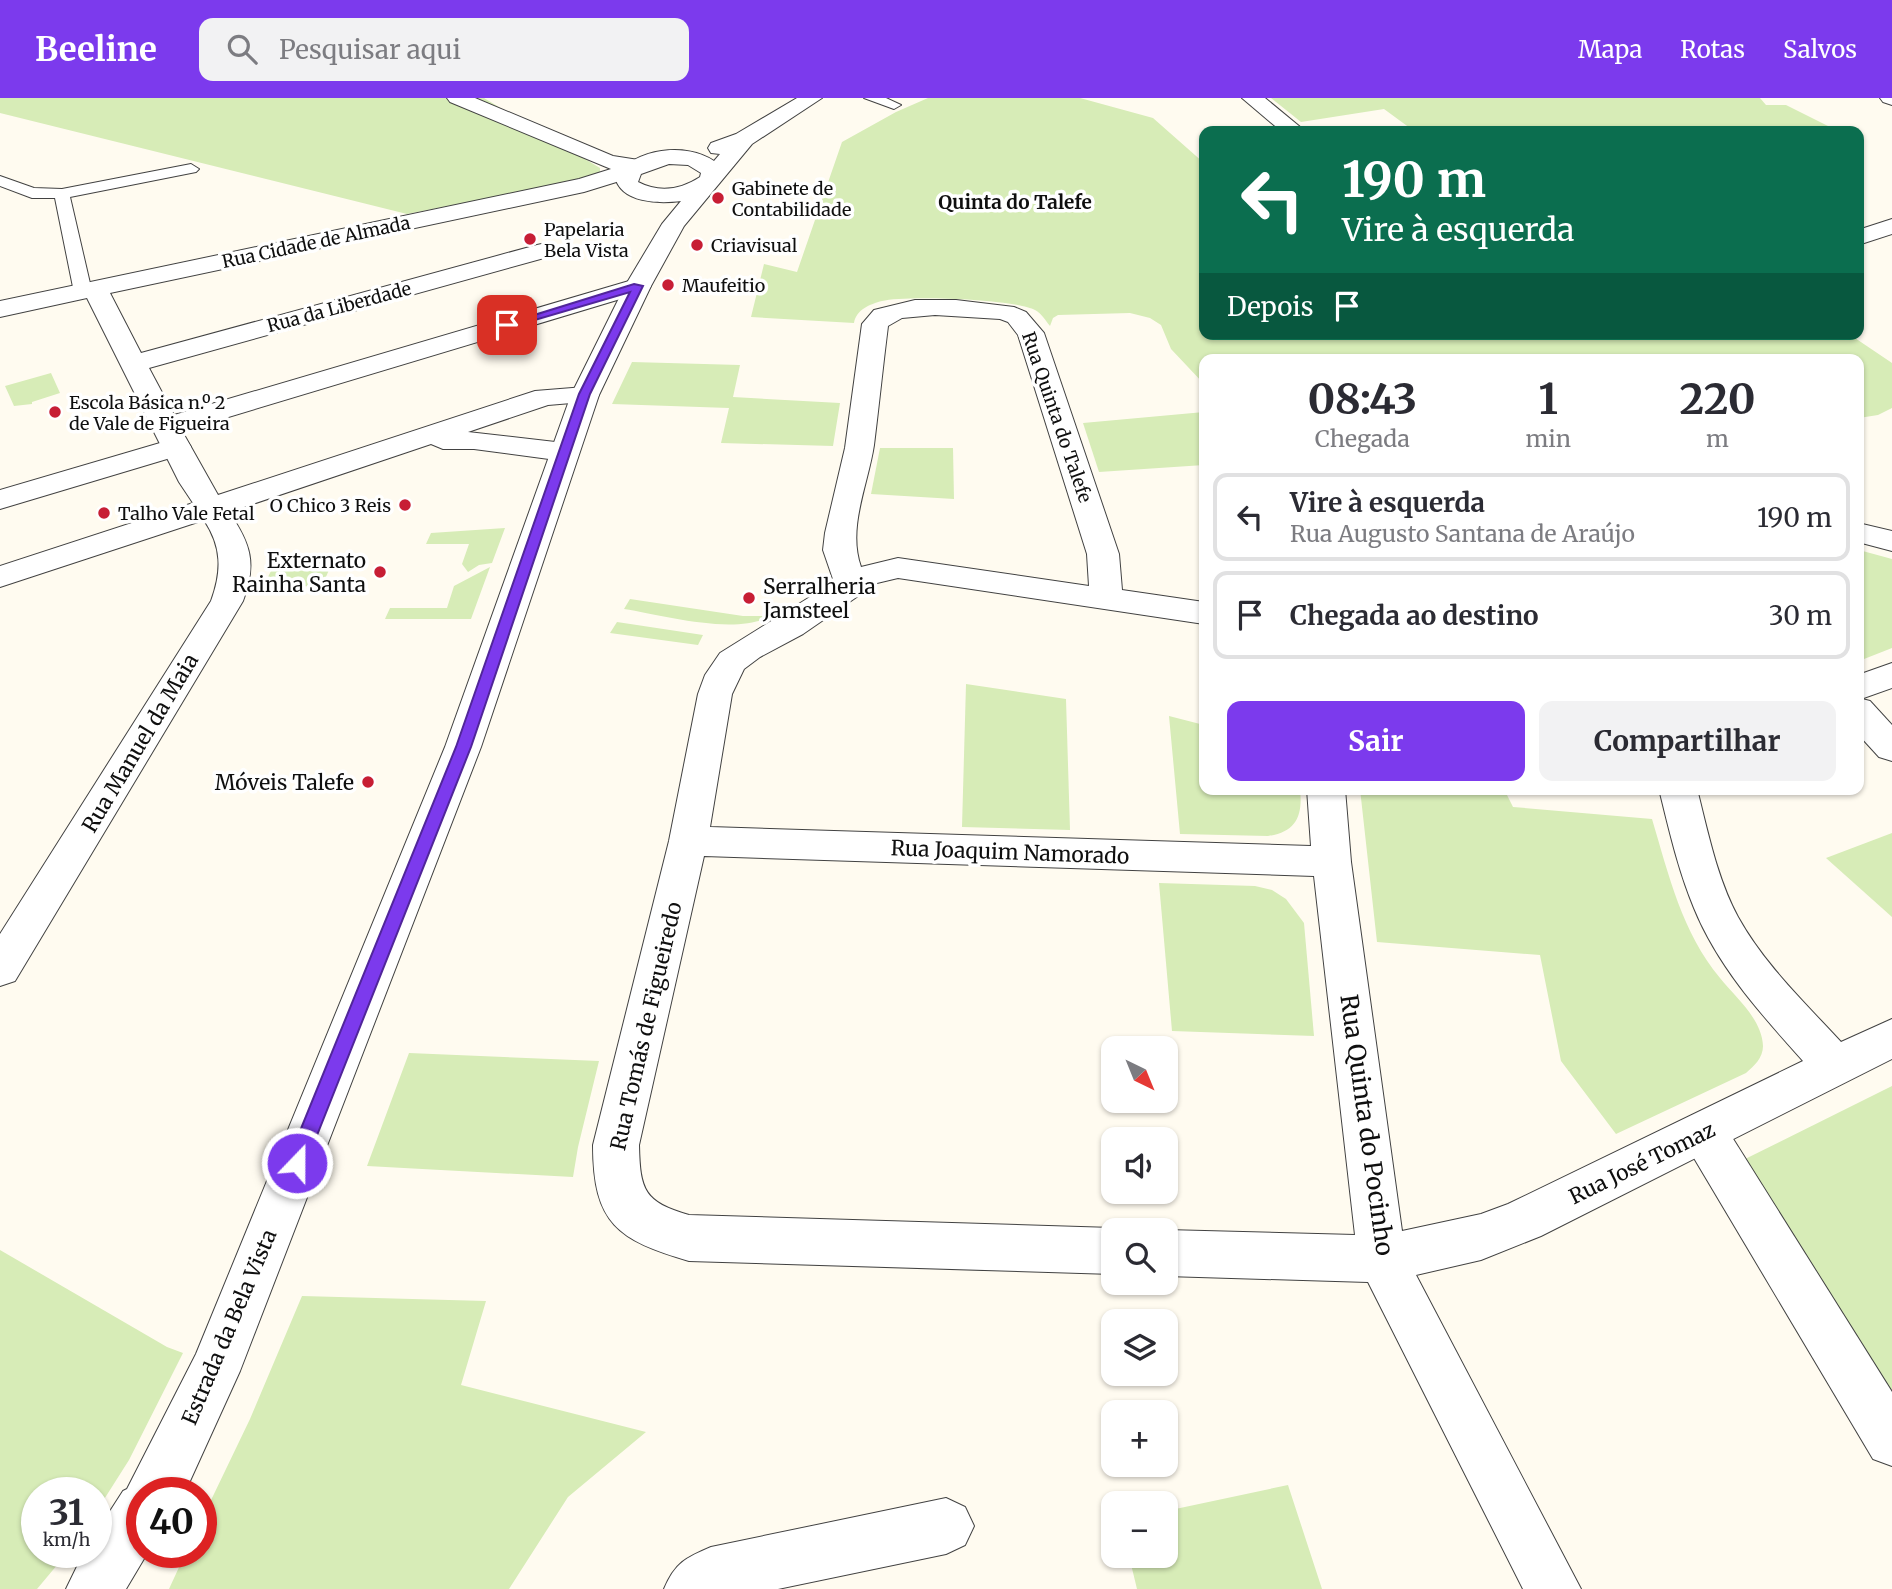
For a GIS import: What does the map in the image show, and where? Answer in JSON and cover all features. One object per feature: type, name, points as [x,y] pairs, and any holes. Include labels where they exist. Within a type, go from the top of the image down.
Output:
[{"type":"street","points":[[457,98],[608,162],[634,168],[626,177],[628,186],[665,210],[710,180],[712,172],[709,167],[684,158]]},
{"type":"street","points":[[744,139],[813,98]]},
{"type":"street","points":[[1252,98],[1288,126]]},
{"type":"street","name":"Rua Cidade de Almada","points":[[0,309],[584,185],[653,160],[684,158],[744,139]]},
{"type":"street","name":"Estrada da Bela Vista","points":[[162,1477],[214,1371],[458,760],[585,394],[638,286],[665,210],[710,180],[744,139]]},
{"type":"street","points":[[1864,236],[1892,226]]},
{"type":"street","name":"Rua da Liberdade","points":[[132,364],[546,250]]},
{"type":"street","points":[[0,500],[173,436],[638,286]]},
{"type":"street","name":"Rua Manuel da Maia","points":[[0,969],[227,601],[236,577],[235,554],[227,531],[194,482],[173,436],[89,291]]},
{"type":"street","name":"Rua Quinta do Talefe","points":[[850,585],[839,550],[840,533],[859,448],[875,324],[877,318],[884,314],[926,307],[1006,312],[1017,317],[1031,333],[1103,554],[1106,597]]},
{"type":"street","points":[[0,577],[508,408],[545,397],[585,394]]},
{"type":"street","points":[[491,442],[488,433],[490,427],[508,408]]},
{"type":"street","points":[[386,450],[437,440],[471,439],[531,450],[564,452]]},
{"type":"street","points":[[1864,534],[1892,541]]},
{"type":"street","name":"Rua Tomás de Figueiredo","points":[[1101,1251],[689,1238],[652,1228],[625,1205],[615,1178],[616,1145],[688,841],[715,694],[722,674],[732,661],[814,611],[850,585],[882,570],[912,568],[1199,611]]},
{"type":"street","points":[[1864,686],[1892,675]]},
{"type":"street","points":[[1864,717],[1892,748]]},
{"type":"street","name":"Rua Quinta do Pocinho","points":[[1326,795],[1332,862],[1382,1259],[1553,1589]]},
{"type":"street","points":[[1680,795],[1702,879],[1733,945],[1788,1014],[1835,1065]]},
{"type":"street","name":"Rua Joaquim Namorado","points":[[688,841],[1332,862]]},
{"type":"street","name":"Rua José Tomaz","points":[[1382,1259],[1481,1237],[1524,1220],[1892,1038]]},
{"type":"street","points":[[1704,1133],[1892,1440]]},
{"type":"street","points":[[1178,1252],[1382,1259]]},
{"type":"street","points":[[692,1589],[711,1575],[946,1526]]},
{"type":"street","points":[[94,1580],[126,1533]]},
{"type":"lane","points":[[871,98],[894,104]]},
{"type":"lane","points":[[0,181],[32,194],[62,194],[191,169]]},
{"type":"lane","points":[[62,194],[89,291]]},
{"type":"green space","points":[[0,98],[484,98],[600,168],[600,172],[571,182],[407,214],[0,113]]},
{"type":"green space","points":[[928,98],[1080,98],[1153,118],[1199,159],[1199,340],[1858,340],[1892,363],[1892,408],[1878,415],[1864,417],[1864,354],[1199,354],[1199,379],[1171,349],[1161,325],[1150,318],[1130,313],[1058,315],[1053,318],[1050,326],[1042,315],[1024,306],[960,299],[913,298],[873,304],[861,311],[854,323],[751,317],[764,264],[797,272],[842,142],[896,112]]},
{"type":"green space","points":[[1271,98],[1760,98],[1766,105],[1786,105],[1828,126],[1407,126],[1384,109],[1301,122]]},
{"type":"green space","points":[[632,362],[740,365],[733,397],[840,403],[833,446],[721,443],[729,408],[612,404]]},
{"type":"green space","points":[[51,373],[60,393],[32,404],[14,406],[5,386]]},
{"type":"green space","points":[[1199,412],[1199,465],[1099,472],[1083,423]]},
{"type":"green space","points":[[880,448],[953,448],[954,499],[871,494]]},
{"type":"green space","points":[[505,528],[492,563],[479,565],[468,572],[462,564],[469,544],[426,544],[431,533]]},
{"type":"green space","points":[[1864,551],[1892,559],[1892,648],[1864,659]]},
{"type":"green space","points":[[335,556],[322,586],[263,587],[273,567],[273,557]]},
{"type":"green space","points":[[490,567],[471,619],[385,619],[390,608],[447,608],[454,586]]},
{"type":"green space","points":[[630,599],[743,616],[770,616],[755,622],[738,624],[698,622],[624,609]]},
{"type":"green space","points":[[617,622],[703,635],[698,645],[610,633]]},
{"type":"green space","points":[[966,684],[1066,699],[1070,830],[962,827]]},
{"type":"green space","points":[[1169,716],[1199,724],[1199,795],[1301,795],[1296,821],[1278,834],[1180,834]]},
{"type":"green space","points":[[1361,795],[1507,795],[1513,807],[1652,819],[1686,923],[1707,960],[1753,1018],[1762,1036],[1761,1054],[1746,1073],[1616,1134],[1561,1061],[1540,955],[1377,942]]},
{"type":"green space","points":[[1892,833],[1892,917],[1826,858]]},
{"type":"green space","points":[[1159,883],[1255,886],[1272,890],[1286,899],[1304,923],[1314,1036],[1172,1031]]},
{"type":"green space","points":[[409,1053],[599,1061],[573,1177],[367,1166]]},
{"type":"green space","points":[[1892,1086],[1892,1409],[1737,1163]]},
{"type":"green space","points":[[0,1250],[167,1347],[183,1353],[129,1460],[112,1487],[112,1477],[21,1477],[21,1568],[55,1568],[37,1589],[0,1589]]},
{"type":"green space","points":[[302,1296],[486,1301],[461,1385],[646,1432],[568,1497],[509,1589],[169,1589],[179,1568],[217,1568],[217,1488],[250,1419]]},
{"type":"green space","points":[[1288,1485],[1322,1589],[1137,1589],[1132,1568],[1178,1568],[1178,1508]]},
{"type":"place","name":"Gabinete de Contabilidade","points":[[718,198]]},
{"type":"place","name":"Papelaria Bela Vista","points":[[530,239]]},
{"type":"place","name":"Criavisual","points":[[697,245]]},
{"type":"place","name":"Maufeitio","points":[[668,285]]},
{"type":"place","name":"Escola Básica n.º 2 de Vale de Figueira","points":[[55,412]]},
{"type":"place","name":"O Chico 3 Reis","points":[[405,505]]},
{"type":"place","name":"Talho Vale Fetal","points":[[104,513]]},
{"type":"place","name":"Externato Rainha Santa","points":[[380,572]]},
{"type":"place","name":"Serralheria Jamsteel","points":[[749,598]]},
{"type":"place","name":"Móveis Talefe","points":[[368,782]]},
{"type":"district","name":"Quinta do Talefe","points":[[1015,202]]},
{"type":"route","points":[[297,1163],[463,747],[585,394],[638,286],[507,325]]}]
